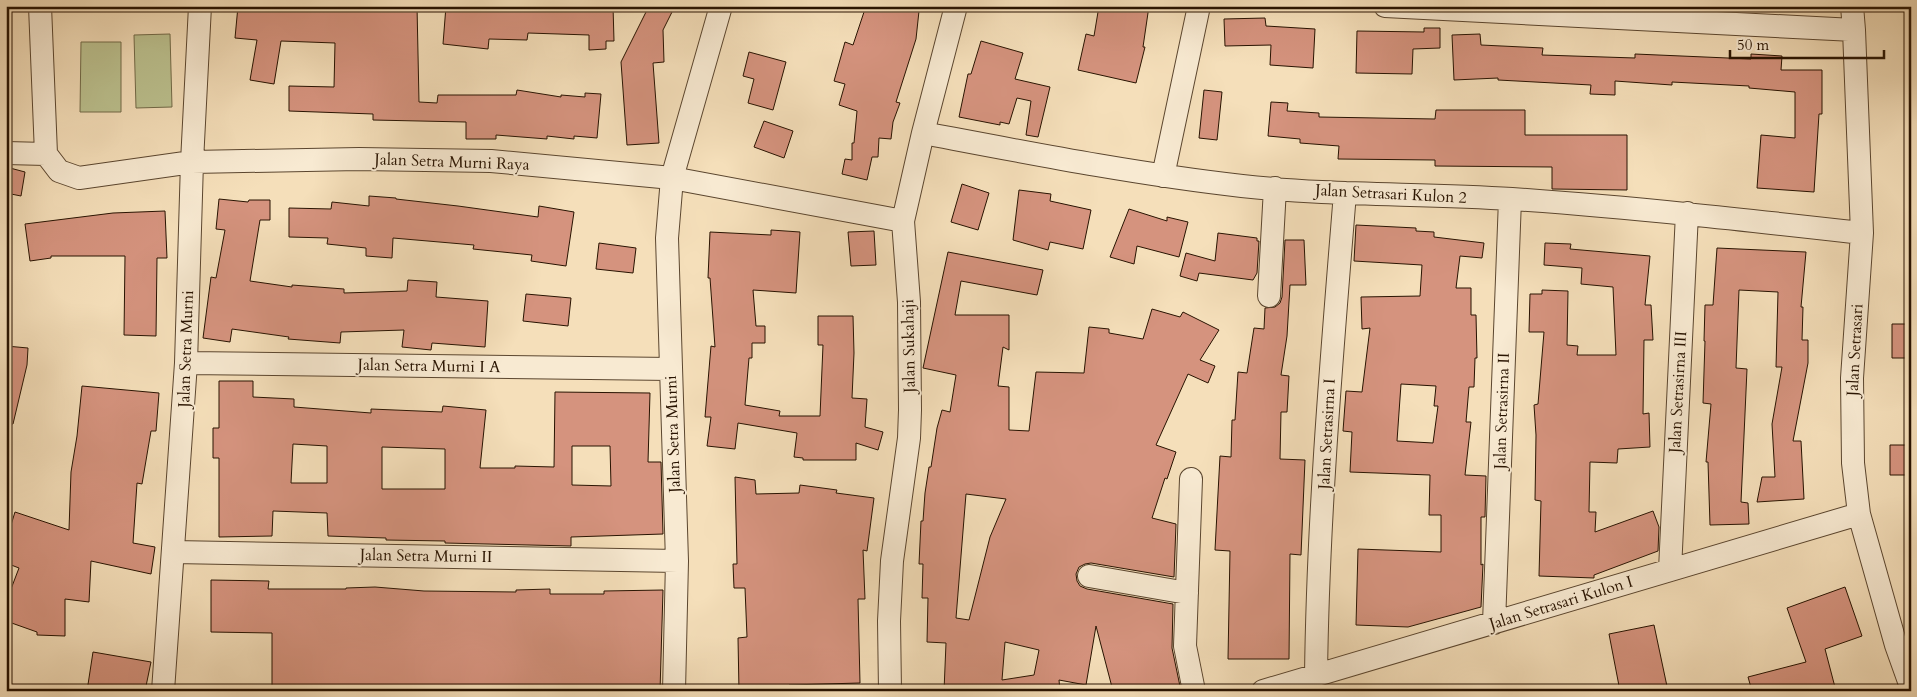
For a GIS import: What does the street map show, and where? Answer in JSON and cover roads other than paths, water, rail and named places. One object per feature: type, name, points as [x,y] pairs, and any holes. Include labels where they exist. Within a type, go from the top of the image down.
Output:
[{"type":"street","points":[[6,152],[46,154],[40,6]]},
{"type":"street","name":"Jalan Setra Murni","points":[[163,691],[186,363],[192,162],[200,6]]},
{"type":"street","name":"Jalan Setra Murni","points":[[674,691],[677,561],[668,238],[672,178],[720,6]]},
{"type":"street","name":"Jalan Sukahaji","points":[[890,691],[888,621],[892,561],[909,438],[910,410],[909,302],[903,221],[923,133],[956,6]]},
{"type":"street","points":[[1163,176],[1198,6]]},
{"type":"street","points":[[1385,6],[1854,30]]},
{"type":"street","name":"Jalan Setrasari","points":[[1852,6],[1862,232],[1851,406],[1853,463],[1859,514],[1896,645],[1911,687]]},
{"type":"street","name":"Jalan Setrasari Kulon 2","points":[[923,133],[1163,176],[1275,188],[1345,193],[1510,199],[1687,213],[1862,232]]},
{"type":"street","name":"Jalan Setra Murni Raya","points":[[46,154],[60,171],[79,178],[192,162],[359,159],[491,161],[672,178],[903,221]]},
{"type":"street","points":[[1269,296],[1275,188]]},
{"type":"street","name":"Jalan Setrasirna I","points":[[1316,676],[1317,615],[1330,377],[1345,193]]},
{"type":"street","name":"Jalan Setrasirna II","points":[[1494,623],[1510,199]]},
{"type":"street","name":"Jalan Setrasirna III","points":[[1670,570],[1687,213]]},
{"type":"street","name":"Jalan Setra Murni I A","points":[[186,363],[671,369]]},
{"type":"street","points":[[1191,479],[1185,646],[1194,691]]},
{"type":"street","name":"Jalan Setrasari Kulon I","points":[[1263,691],[1859,514]]},
{"type":"street","name":"Jalan Setra Murni II","points":[[174,552],[677,561]]},
{"type":"street","points":[[1089,576],[1186,593]]}]
